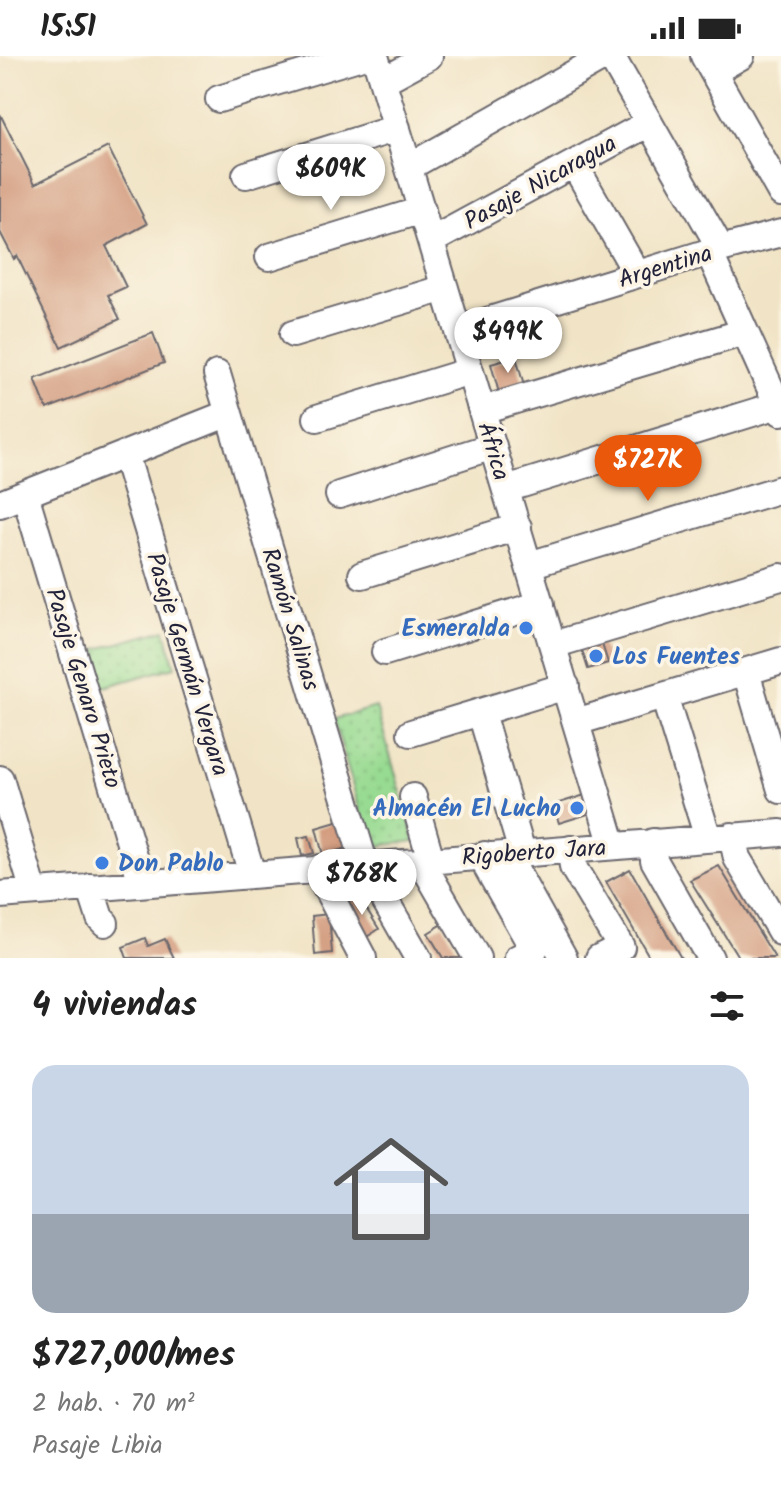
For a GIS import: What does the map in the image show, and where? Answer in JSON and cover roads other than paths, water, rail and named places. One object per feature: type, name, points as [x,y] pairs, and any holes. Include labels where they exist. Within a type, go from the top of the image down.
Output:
[{"type":"street","points":[[219,99],[362,56]]},
{"type":"street","name":"África","points":[[375,56],[613,846]]},
{"type":"street","points":[[383,81],[429,56]]},
{"type":"street","points":[[409,167],[608,56],[649,123],[715,250],[745,332],[779,409],[506,489]]},
{"type":"street","points":[[741,56],[708,64],[781,193]]},
{"type":"street","name":"Pasaje Nicaragua","points":[[431,241],[649,123]]},
{"type":"street","points":[[246,175],[397,128]]},
{"type":"street","points":[[574,164],[637,274]]},
{"type":"street","points":[[269,257],[422,210]]},
{"type":"street","name":"Argentina","points":[[458,330],[715,250],[781,233]]},
{"type":"street","points":[[293,334],[445,288]]},
{"type":"street","points":[[482,410],[745,332]]},
{"type":"street","points":[[317,418],[470,371]]},
{"type":"street","name":"Ramón Salinas","points":[[217,374],[365,865],[418,958]]},
{"type":"street","points":[[0,504],[229,413]]},
{"type":"street","points":[[339,495],[493,446]]},
{"type":"street","name":"Pasaje Germán Vergara","points":[[125,454],[252,874]]},
{"type":"street","points":[[529,565],[781,489]]},
{"type":"street","name":"Pasaje Genaro Prieto","points":[[25,494],[142,883]]},
{"type":"street","points":[[362,575],[518,527]]},
{"type":"street","points":[[553,645],[781,577]]},
{"type":"street","points":[[385,652],[541,604]]},
{"type":"street","points":[[576,722],[781,661]]},
{"type":"street","points":[[746,672],[781,790]]},
{"type":"street","points":[[411,733],[566,686]]},
{"type":"street","points":[[664,696],[720,837],[737,858],[781,932]]},
{"type":"street","points":[[481,713],[517,853],[514,868],[564,958]]},
{"type":"street","points":[[0,779],[34,892]]},
{"type":"street","points":[[413,797],[429,875],[477,958]]},
{"type":"street","name":"Rigoberto Jara","points":[[0,895],[142,883],[192,891],[252,874],[781,833]]},
{"type":"street","points":[[653,842],[654,860],[710,958]]},
{"type":"street","points":[[571,849],[573,867],[621,947],[599,958]]},
{"type":"street","points":[[485,855],[488,869],[534,950],[518,958]]},
{"type":"street","points":[[320,868],[323,882],[363,958]]},
{"type":"street","points":[[90,887],[100,918],[105,923]]},
{"type":"place","name":"Esmeralda","points":[[526,628]]},
{"type":"place","name":"Los Fuentes","points":[[596,656]]},
{"type":"place","name":"Almacén El Lucho","points":[[577,808]]},
{"type":"place","name":"Don Pablo","points":[[102,863]]}]
